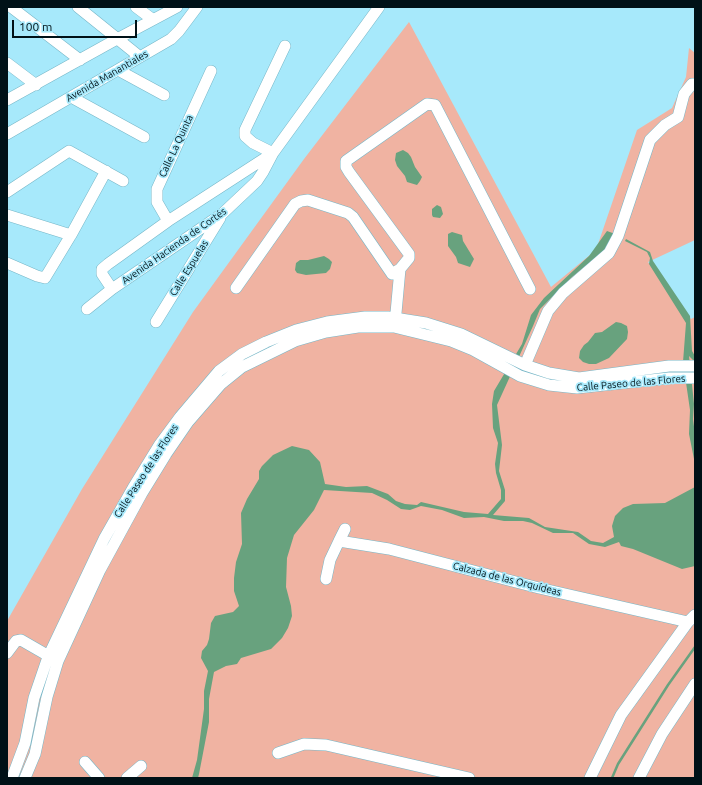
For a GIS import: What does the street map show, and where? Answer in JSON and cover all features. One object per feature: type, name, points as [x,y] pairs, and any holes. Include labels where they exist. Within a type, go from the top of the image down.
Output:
[{"type":"street","points":[[11,7],[80,60]]},
{"type":"street","points":[[78,7],[140,57]]},
{"type":"street","points":[[136,7],[152,20]]},
{"type":"street","points":[[7,100],[177,7]]},
{"type":"street","points":[[182,7],[190,18]]},
{"type":"street","name":"Avenida Manantiales","points":[[9,130],[71,97],[171,38],[190,18],[197,7]]},
{"type":"street","name":"Avenida Hacienda de Cortés","points":[[273,153],[168,221],[102,269],[102,274],[112,290],[222,214],[257,181],[273,153],[379,7]]},
{"type":"street","points":[[273,153],[253,143],[245,136],[245,130],[285,46]]},
{"type":"street","points":[[7,63],[36,84]]},
{"type":"street","points":[[118,70],[164,95]]},
{"type":"street","name":"Calle La Quinta","points":[[168,221],[157,202],[157,189],[210,71]]},
{"type":"street","points":[[524,365],[548,311],[563,293],[609,253],[618,236],[650,140],[665,125],[678,116],[684,94],[692,84],[695,84]]},
{"type":"street","points":[[71,97],[144,137]]},
{"type":"street","points":[[391,322],[396,271],[409,258],[409,254],[349,172],[346,167],[346,161],[427,104],[435,105],[530,289]]},
{"type":"street","points":[[7,192],[69,151],[123,181]]},
{"type":"street","points":[[7,263],[45,278],[71,235],[106,171]]},
{"type":"street","points":[[236,288],[295,204],[308,200],[348,213],[353,217],[396,271]]},
{"type":"street","name":"Calle Espuelas","points":[[156,322],[222,214]]},
{"type":"street","points":[[7,215],[71,235]]},
{"type":"street","points":[[87,309],[112,290]]},
{"type":"street","name":"Calle Paseo de las Flores","points":[[12,778],[25,743],[34,698],[48,657],[104,539],[188,422],[221,384],[242,367],[295,341],[326,332],[391,322],[500,359],[549,373],[579,378],[669,366],[695,366]]},
{"type":"street","name":"Calle Paseo de las Flores","points":[[500,359],[520,376],[549,385],[578,388],[669,378],[695,378]]},
{"type":"street","points":[[533,380],[536,369]]},
{"type":"street","name":"Calle Paseo de las Flores","points":[[25,778],[35,754],[47,697],[58,661],[137,491]]},
{"type":"street","points":[[326,579],[330,560],[345,529]]},
{"type":"street","name":"Calzada de las Orquídeas","points":[[339,541],[389,549],[539,588],[692,618]]},
{"type":"street","points":[[590,778],[621,715],[692,618]]},
{"type":"street","points":[[7,653],[16,641],[21,640],[48,657],[58,661]]},
{"type":"street","points":[[639,778],[662,734],[695,684]]},
{"type":"street","points":[[278,752],[304,744],[326,744],[469,778]]},
{"type":"street","points":[[85,762],[99,778]]},
{"type":"street","points":[[127,778],[141,766]]},
{"type":"shaded area","points":[[409,22],[551,287],[596,250],[637,130],[672,108],[686,77],[689,48],[695,53],[695,240],[648,262],[691,319],[695,317],[695,778],[7,778],[7,621],[82,489],[193,312],[304,159]]},
{"type":"shaded area","points":[[403,150],[411,157],[415,167],[422,177],[417,185],[407,182],[405,176],[397,166],[395,160],[396,153]]},
{"type":"shaded area","points":[[437,205],[441,207],[443,214],[440,218],[433,217],[432,215],[432,209]]},
{"type":"shaded area","points":[[607,231],[618,235],[612,236],[605,250],[572,277],[540,309],[497,405],[502,445],[499,471],[505,490],[505,501],[493,515],[529,518],[545,527],[578,532],[591,541],[603,543],[614,537],[612,526],[615,516],[623,508],[633,504],[665,503],[695,487],[695,566],[682,569],[633,549],[621,546],[619,542],[605,547],[589,544],[573,533],[553,533],[532,523],[523,521],[504,521],[484,517],[464,518],[442,510],[421,506],[410,510],[401,509],[372,493],[324,490],[314,510],[294,535],[287,558],[286,587],[292,616],[288,628],[282,638],[271,649],[241,658],[237,664],[226,666],[214,672],[209,699],[209,722],[199,774],[198,778],[192,778],[197,760],[204,709],[204,691],[208,671],[201,658],[202,651],[207,645],[211,623],[215,616],[233,612],[239,606],[234,591],[234,578],[236,562],[242,544],[241,513],[247,499],[259,479],[259,471],[262,466],[273,455],[292,446],[309,450],[320,462],[325,484],[346,487],[367,486],[388,494],[396,501],[405,504],[417,505],[421,502],[464,512],[488,514],[501,499],[501,490],[495,464],[498,443],[493,428],[492,404],[494,391],[522,344],[531,315],[544,298],[589,256]]},
{"type":"shaded area","points":[[452,232],[462,235],[463,241],[474,259],[470,267],[458,263],[456,257],[448,246],[448,234]]},
{"type":"shaded area","points":[[626,239],[650,252],[653,261],[690,316],[692,351],[695,356],[695,362],[689,356],[694,404],[693,419],[695,434],[695,464],[689,434],[690,410],[683,362],[686,323],[649,264],[650,258],[647,252],[625,241]]},
{"type":"shaded area","points":[[324,256],[332,262],[330,269],[326,273],[306,275],[297,273],[295,270],[296,263],[300,260],[308,260]]},
{"type":"shaded area","points":[[616,322],[627,326],[627,339],[609,358],[596,364],[583,362],[579,358],[580,351],[584,345],[595,333],[602,332]]},
{"type":"waterway","points":[[612,778],[618,764],[668,685],[695,647]]}]
